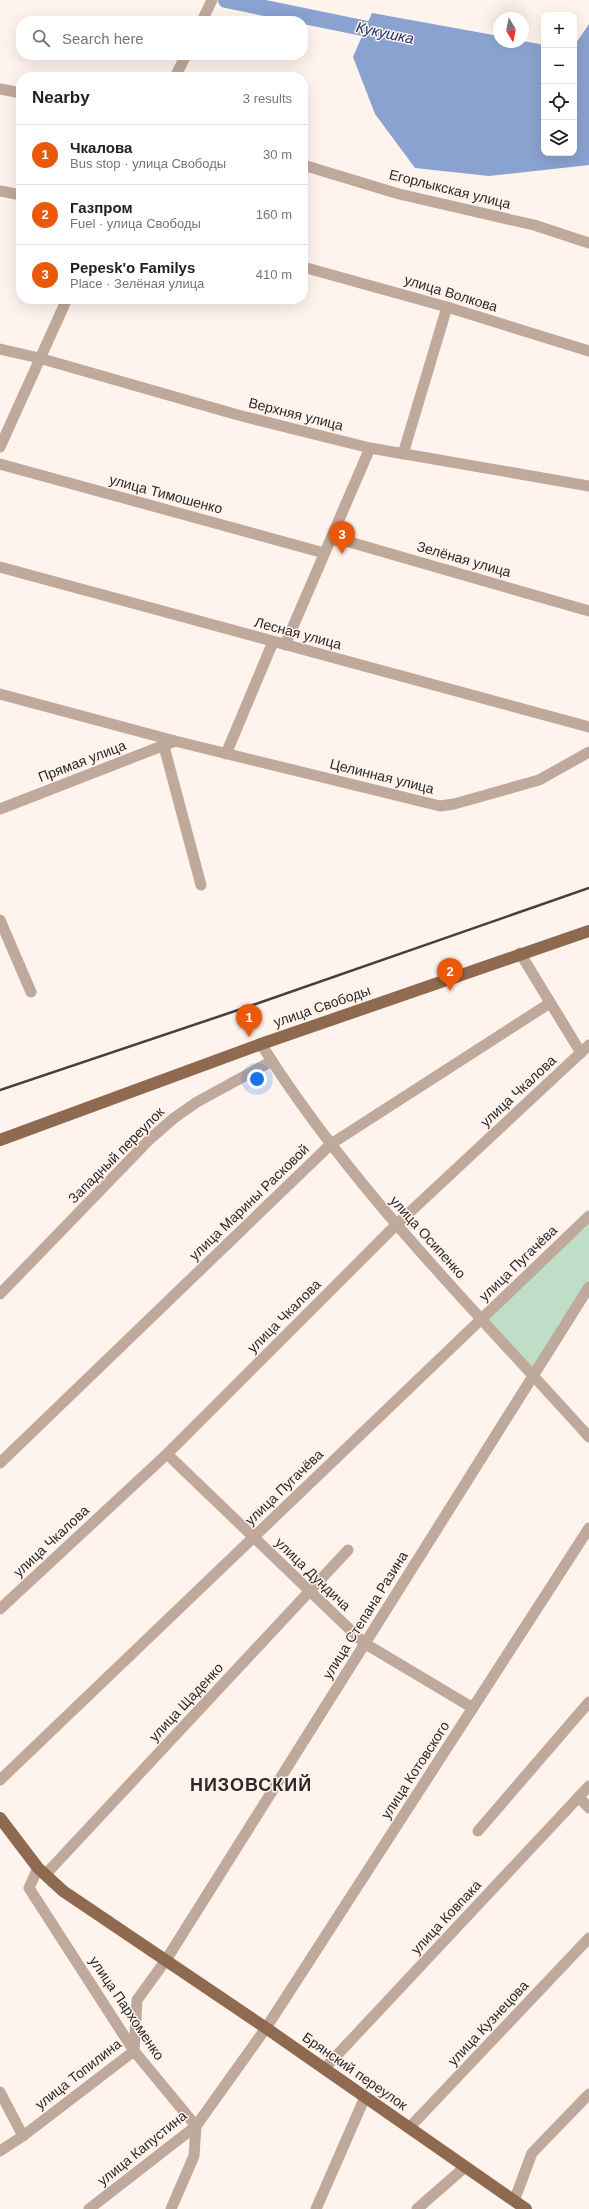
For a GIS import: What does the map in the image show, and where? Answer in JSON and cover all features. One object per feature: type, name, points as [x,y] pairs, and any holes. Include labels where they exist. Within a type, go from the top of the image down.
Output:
[{"type":"main road","name":"улица Свободы","points":[[0,1140],[261,1044],[589,930]]},
{"type":"main road","name":"Брянский переулок","points":[[0,1818],[42,1872],[63,1891],[266,2028],[526,2209]]},
{"type":"street","points":[[204,16],[212,0]]},
{"type":"street","points":[[178,72],[184,60]]},
{"type":"street","points":[[0,89],[16,92]]},
{"type":"street","name":"Егорлыкская улица","points":[[308,167],[399,194],[534,225],[589,243]]},
{"type":"street","points":[[0,191],[16,194]]},
{"type":"street","name":"улица Волкова","points":[[308,267],[447,307],[589,352]]},
{"type":"street","points":[[0,447],[65,304]]},
{"type":"street","points":[[403,454],[447,307]]},
{"type":"street","name":"Верхняя улица","points":[[0,349],[39,358],[238,415],[370,448],[589,486]]},
{"type":"street","points":[[284,645],[370,448]]},
{"type":"street","name":"улица Тимошенко","points":[[0,464],[324,553]]},
{"type":"street","name":"Зелёная улица","points":[[332,537],[589,611]]},
{"type":"street","name":"Лесная улица","points":[[0,567],[589,728]]},
{"type":"street","points":[[226,754],[273,642]]},
{"type":"street","points":[[0,694],[163,742],[201,886]]},
{"type":"street","name":"Целинная улица","points":[[175,741],[440,806],[454,804],[538,780],[589,752]]},
{"type":"street","name":"Прямая улица","points":[[0,809],[163,742],[175,741]]},
{"type":"street","points":[[0,920],[31,992]]},
{"type":"street","points":[[520,953],[550,1003],[585,1049]]},
{"type":"street","name":"улица Марины Расковой","points":[[0,1463],[331,1144],[550,1003]]},
{"type":"street","name":"улица Осипенко","points":[[261,1044],[331,1144],[396,1225],[589,1437]]},
{"type":"street","name":"улица Чкалова","points":[[0,1609],[167,1454],[396,1225],[585,1049]]},
{"type":"street","name":"Западный переулок","points":[[0,1294],[150,1139],[174,1118],[197,1102],[272,1061]]},
{"type":"street","name":"улица Пугачёва","points":[[0,1780],[589,1216]]},
{"type":"street","name":"улица Степана Разина","points":[[166,1960],[589,1287]]},
{"type":"street","name":"улица Дундича","points":[[167,1454],[364,1643],[473,1708]]},
{"type":"street","name":"улица Котовского","points":[[266,2028],[589,1528]]},
{"type":"street","name":"улица Щаденко","points":[[42,1872],[310,1592],[348,1550]]},
{"type":"street","points":[[478,1831],[589,1702]]},
{"type":"street","name":"улица Ковпака","points":[[324,2068],[589,1786]]},
{"type":"street","points":[[579,1797],[589,1808]]},
{"type":"street","name":"улица Пархоменко","points":[[42,1872],[29,1888],[134,2050],[196,2126]]},
{"type":"street","name":"улица Кузнецова","points":[[409,2128],[589,1938]]},
{"type":"street","name":"улица Топилина","points":[[0,2151],[22,2136],[134,2050],[137,2000],[166,1960]]},
{"type":"street","name":"улица Капустина","points":[[89,2209],[196,2126],[266,2028]]},
{"type":"street","points":[[0,2092],[22,2136]]},
{"type":"street","points":[[514,2200],[532,2153],[589,2094]]},
{"type":"street","points":[[316,2209],[365,2097]]},
{"type":"street","points":[[171,2209],[194,2156],[196,2126]]},
{"type":"street","points":[[417,2209],[465,2167]]},
{"type":"green space","points":[[589,1213],[589,1287],[534,1375],[479,1316]]},
{"type":"water","points":[[372,13],[493,35],[493,48],[529,48],[529,42],[541,44],[541,156],[577,156],[577,42],[589,24],[589,165],[489,176],[415,168],[375,114],[353,57]]},
{"type":"waterway","name":"Кукушка","points":[[226,0],[304,16]]},
{"type":"waterway","name":"Кукушка","points":[[308,17],[387,33]]},
{"type":"railway","points":[[0,1090],[250,1006],[589,888]]},
{"type":"place","name":"Pepesk'o Familys","points":[[342,554]]},
{"type":"place","name":"Газпром","points":[[450,991]]},
{"type":"place","name":"Чкалова","points":[[249,1037]]},
{"type":"district","name":"НИЗОВСКИЙ","points":[[251,1785]]}]
